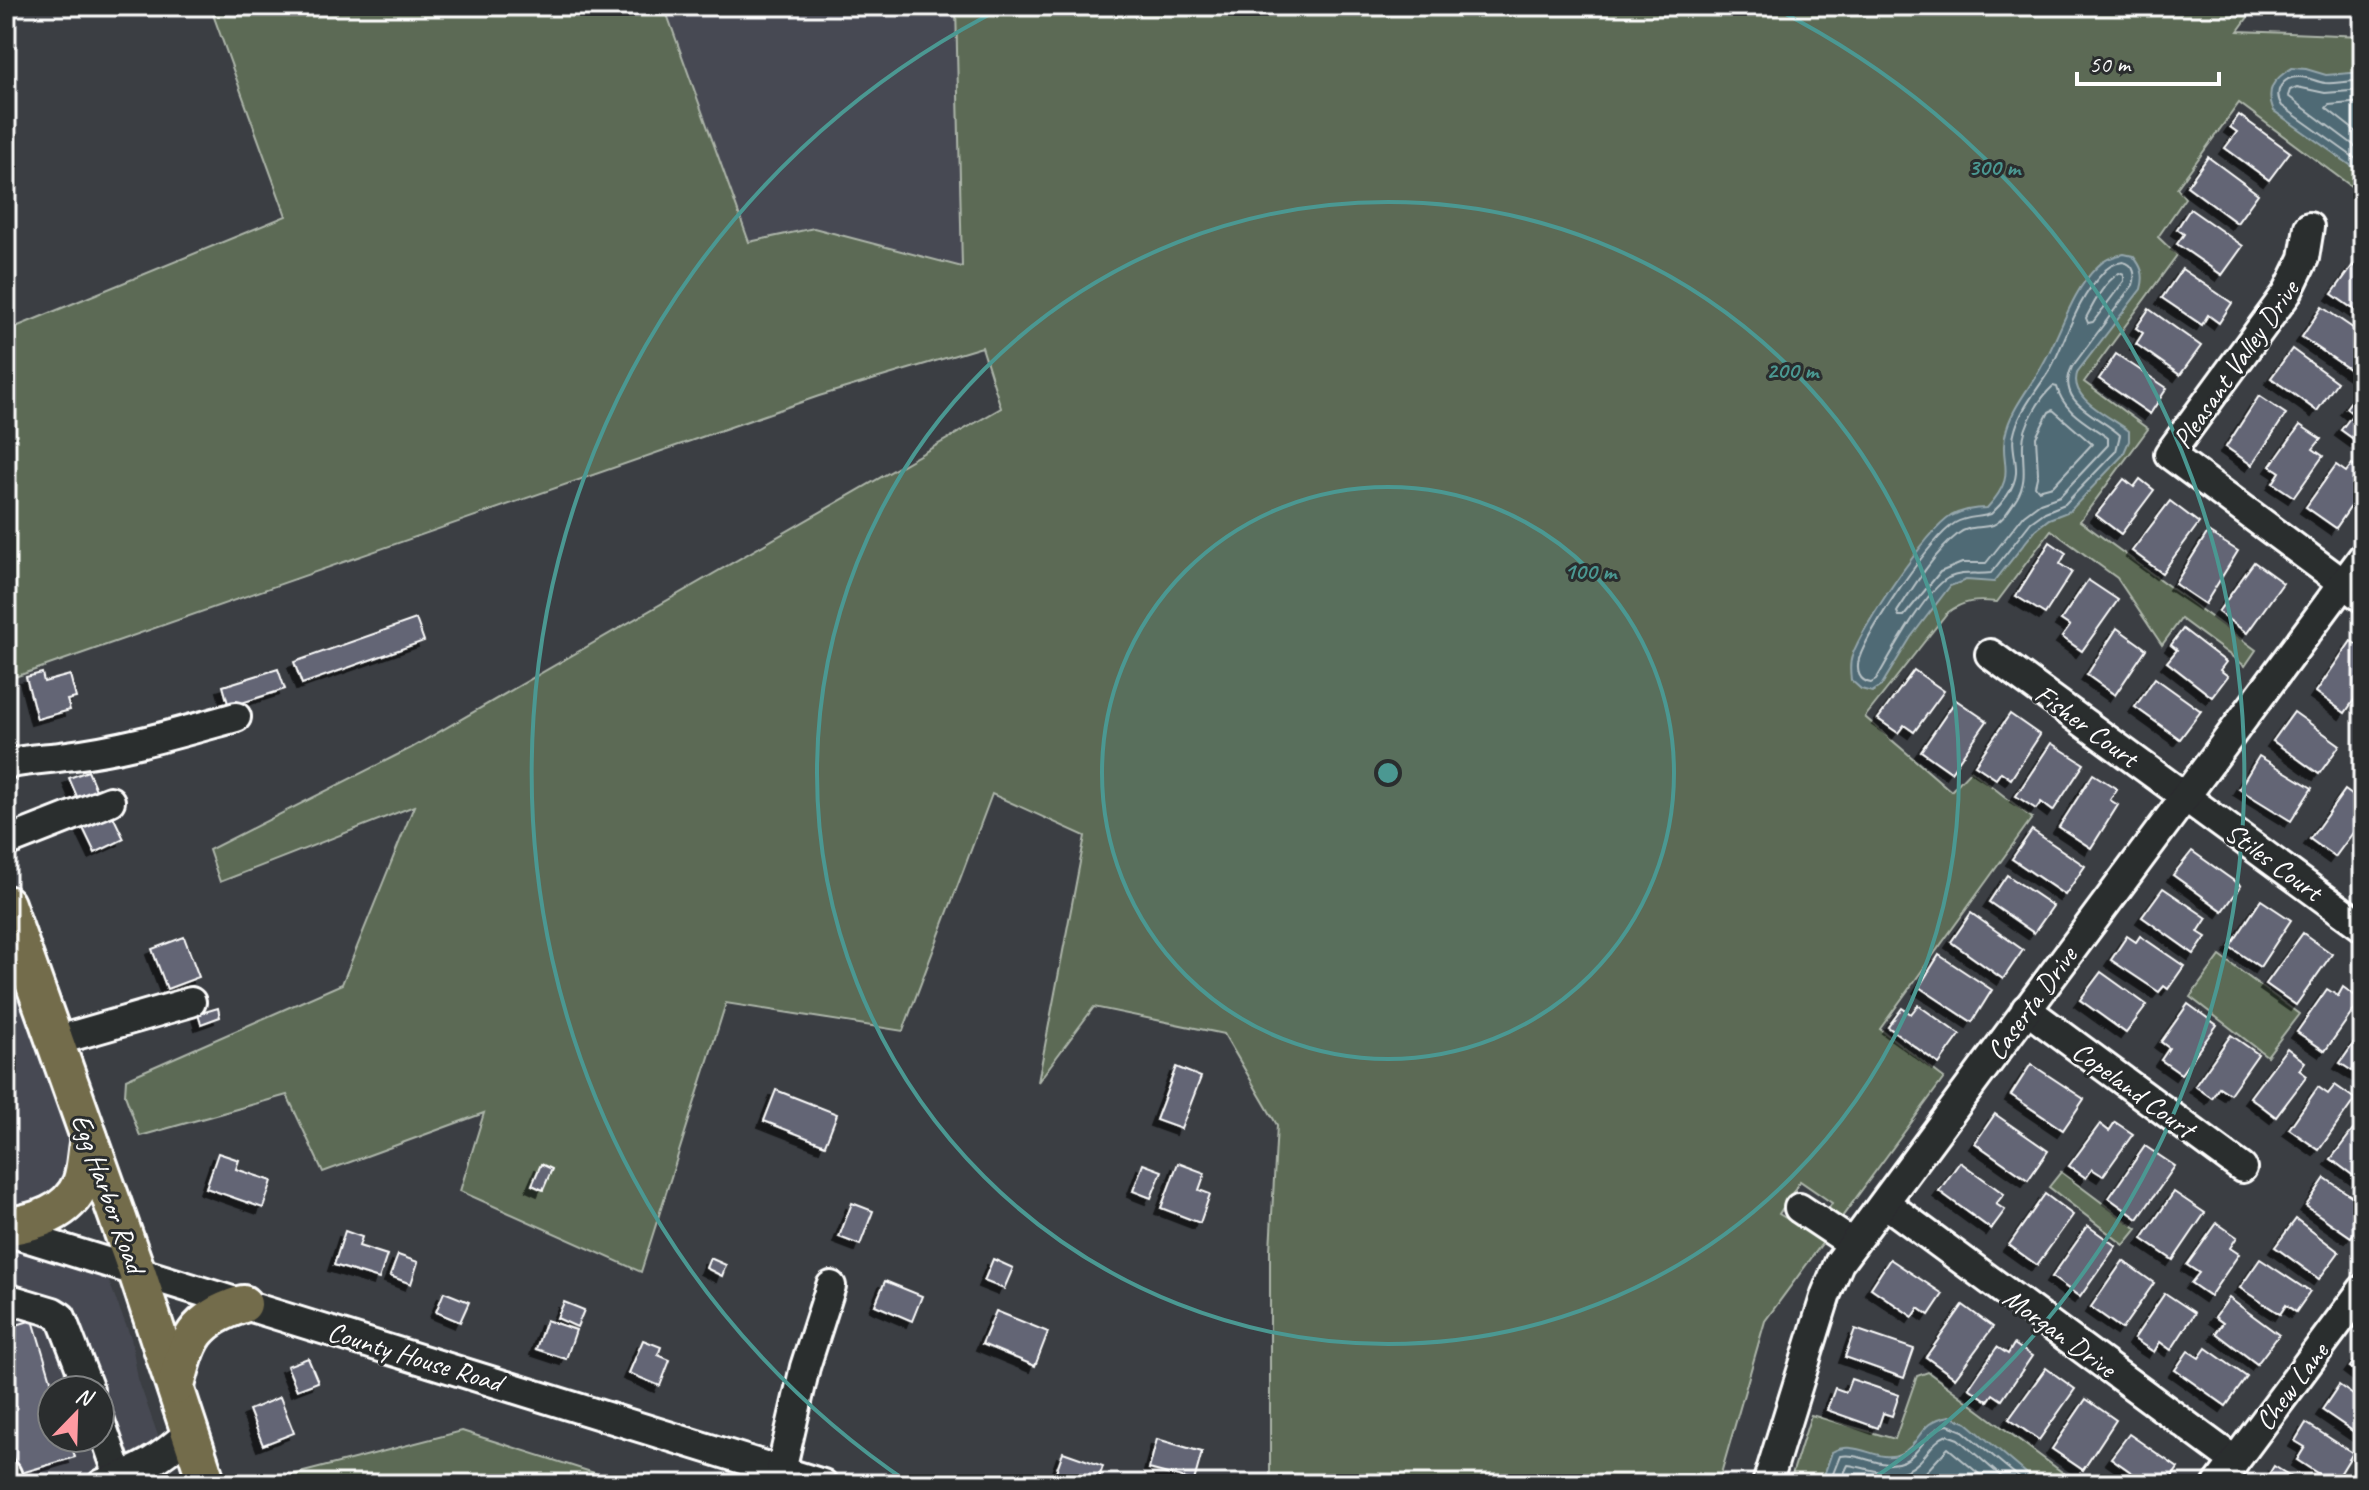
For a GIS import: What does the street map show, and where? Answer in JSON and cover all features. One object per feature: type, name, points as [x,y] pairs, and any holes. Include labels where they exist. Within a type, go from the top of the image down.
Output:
[{"type":"main road","name":"Egg Harbor Road","points":[[7,911],[137,1272],[207,1484]]},
{"type":"main road","points":[[6,1229],[35,1222],[68,1202],[81,1183],[89,1137]]},
{"type":"main road","points":[[176,1386],[187,1344],[204,1323],[222,1311],[243,1304]]},
{"type":"street","name":"Pleasant Valley Drive","points":[[2309,227],[2304,258],[2287,293],[2169,454],[2353,591]]},
{"type":"street","name":"Caserta Drive","points":[[1767,1484],[1839,1263],[2184,795],[2353,591],[2363,557]]},
{"type":"street","name":"Fisher Court","points":[[1990,654],[2184,795]]},
{"type":"street","points":[[6,764],[26,759],[66,757],[149,741],[236,717]]},
{"type":"street","name":"Stiles Court","points":[[2184,795],[2363,927]]},
{"type":"street","points":[[6,842],[110,801]]},
{"type":"street","points":[[55,1041],[191,1002]]},
{"type":"street","name":"Copeland Court","points":[[2026,1009],[2242,1168]]},
{"type":"street","name":"Morgan Drive","points":[[1885,1203],[2235,1461]]},
{"type":"street","points":[[1799,1208],[1853,1244]]},
{"type":"street","name":"County House Road","points":[[6,1229],[823,1484]]},
{"type":"street","points":[[781,1471],[805,1367],[831,1286]]},
{"type":"street","name":"Chew Lane","points":[[2218,1484],[2363,1289]]},
{"type":"street","points":[[6,1298],[61,1317],[83,1374]]},
{"type":"street","points":[[108,1454],[115,1482],[162,1457],[190,1432]]},
{"type":"street","points":[[6,1474],[10,1484]]},
{"type":"shaded area","points":[[664,6],[956,6],[962,267],[814,228],[749,242]]},
{"type":"shaded area","points":[[6,904],[89,1137],[81,1183],[6,1227]]},
{"type":"shaded area","points":[[6,1244],[98,1272],[108,1279],[131,1338],[138,1379],[175,1484],[6,1484]]},
{"type":"green space","points":[[210,6],[664,6],[749,242],[814,228],[962,267],[956,6],[2249,6],[2253,10],[2238,31],[2363,36],[2363,195],[2239,103],[2177,188],[2185,198],[2158,237],[2177,255],[2084,382],[2148,429],[2080,521],[2256,650],[2245,666],[2181,619],[2162,645],[2117,578],[2051,530],[1997,602],[1970,602],[1947,613],[1865,717],[1951,791],[1971,770],[2032,818],[1880,1029],[1944,1078],[1836,1225],[1824,1216],[1832,1203],[1800,1181],[1779,1214],[1812,1234],[1817,1226],[1829,1234],[1765,1321],[1718,1484],[1270,1484],[1270,1250],[1277,1125],[1224,1034],[1094,1007],[1038,1082],[1085,836],[992,794],[903,1031],[726,1003],[641,1272],[460,1191],[484,1113],[323,1172],[287,1095],[140,1136],[125,1095],[126,1079],[342,984],[414,806],[220,882],[209,850],[411,748],[1001,408],[982,347],[819,396],[6,680],[6,331],[286,216]]},
{"type":"green space","points":[[2220,956],[2299,1014],[2267,1056],[2190,997]]},
{"type":"green space","points":[[2061,1172],[2137,1229],[2124,1245],[2049,1187]]},
{"type":"green space","points":[[1928,1372],[2078,1484],[1789,1484],[1811,1415],[1895,1439],[1917,1376]]},
{"type":"green space","points":[[462,1431],[629,1484],[257,1484]]},
{"type":"water","points":[[2292,68],[2326,75],[2363,72],[2363,174],[2274,111],[2270,97],[2272,86]]},
{"type":"water","points":[[2124,254],[2133,256],[2141,268],[2141,289],[2078,371],[2076,381],[2078,390],[2092,406],[2129,431],[2129,441],[2123,455],[2070,511],[2049,519],[2036,529],[1994,582],[1966,580],[1950,586],[1911,637],[1881,686],[1872,692],[1861,689],[1851,680],[1850,665],[1868,624],[1911,559],[1940,525],[1959,512],[1987,508],[1997,495],[2005,476],[2004,440],[2014,411],[2043,364],[2080,288],[2103,262]]},
{"type":"water","points":[[1950,1416],[1967,1423],[2039,1484],[1821,1484],[1832,1452],[1850,1448],[1883,1456],[1900,1454],[1931,1423]]},
{"type":"building","points":[[2239,115],[2290,152],[2269,180],[2225,148],[2237,132],[2230,127]]},
{"type":"building","points":[[2208,157],[2258,194],[2237,223],[2187,186]]},
{"type":"building","points":[[2190,209],[2243,246],[2222,275],[2177,244],[2184,234],[2177,229]]},
{"type":"building","points":[[2353,265],[2363,272],[2363,316],[2332,294]]},
{"type":"building","points":[[2182,269],[2232,303],[2219,323],[2208,315],[2202,325],[2162,298]]},
{"type":"building","points":[[2322,307],[2363,335],[2363,360],[2355,373],[2302,337]]},
{"type":"building","points":[[2149,309],[2201,346],[2180,375],[2136,344],[2143,333],[2136,328]]},
{"type":"building","points":[[2292,349],[2337,382],[2317,411],[2271,378]]},
{"type":"building","points":[[2116,354],[2167,388],[2150,414],[2099,379]]},
{"type":"building","points":[[2259,396],[2286,414],[2252,465],[2226,447]]},
{"type":"building","points":[[2355,396],[2363,402],[2363,446],[2341,430],[2353,414],[2346,408]]},
{"type":"building","points":[[2300,425],[2321,439],[2313,449],[2323,456],[2294,497],[2273,483],[2280,472],[2271,466]]},
{"type":"building","points":[[2352,464],[2363,471],[2363,489],[2336,528],[2306,507],[2336,465],[2346,472]]},
{"type":"building","points":[[2124,479],[2134,487],[2140,479],[2154,490],[2121,534],[2096,515]]},
{"type":"building","points":[[2170,501],[2199,523],[2162,573],[2132,551]]},
{"type":"building","points":[[2208,532],[2238,551],[2205,604],[2175,584]]},
{"type":"building","points":[[2050,542],[2066,553],[2060,564],[2072,572],[2045,614],[2016,596]]},
{"type":"building","points":[[2254,562],[2283,583],[2247,633],[2218,612]]},
{"type":"building","points":[[2088,580],[2118,600],[2082,651],[2062,637],[2070,626],[2061,620]]},
{"type":"building","points":[[416,619],[424,641],[302,684],[294,662]]},
{"type":"building","points":[[2117,628],[2146,649],[2115,695],[2087,675]]},
{"type":"building","points":[[2183,629],[2226,662],[2220,670],[2228,676],[2212,697],[2167,662],[2177,650],[2171,645]]},
{"type":"building","points":[[2351,641],[2363,649],[2363,687],[2345,713],[2316,692]]},
{"type":"building","points":[[278,669],[285,689],[229,707],[223,686]]},
{"type":"building","points":[[1914,670],[1944,691],[1914,732],[1904,725],[1898,733],[1878,719]]},
{"type":"building","points":[[42,673],[44,682],[70,675],[76,698],[67,700],[70,710],[37,719],[26,677]]},
{"type":"building","points":[[2155,678],[2201,711],[2180,739],[2135,707]]},
{"type":"building","points":[[1956,700],[1987,721],[1951,772],[1921,751]]},
{"type":"building","points":[[2294,712],[2340,745],[2319,774],[2273,741]]},
{"type":"building","points":[[2010,714],[2040,735],[2011,779],[2001,772],[1996,779],[1975,765]]},
{"type":"building","points":[[2051,743],[2084,764],[2053,811],[2041,802],[2036,809],[2016,796]]},
{"type":"building","points":[[2259,756],[2312,788],[2291,821],[2239,789]]},
{"type":"building","points":[[88,771],[97,792],[78,799],[69,778]]},
{"type":"building","points":[[2093,774],[2117,789],[2110,800],[2118,805],[2091,848],[2059,827]]},
{"type":"building","points":[[2345,790],[2363,803],[2363,819],[2335,857],[2310,839]]},
{"type":"building","points":[[112,814],[124,839],[95,853],[83,828]]},
{"type":"building","points":[[2032,830],[2085,866],[2065,895],[2012,859]]},
{"type":"building","points":[[2192,851],[2241,886],[2223,911],[2173,875]]},
{"type":"building","points":[[2007,875],[2053,906],[2034,933],[1989,902]]},
{"type":"building","points":[[2163,888],[2207,918],[2198,932],[2206,937],[2194,954],[2142,917]]},
{"type":"building","points":[[2261,900],[2291,920],[2260,967],[2230,947]]},
{"type":"building","points":[[1971,913],[2023,950],[2003,979],[1951,942]]},
{"type":"building","points":[[2303,933],[2332,954],[2296,1005],[2266,984]]},
{"type":"building","points":[[2127,936],[2136,942],[2140,936],[2184,966],[2168,989],[2164,986],[2159,992],[2111,960]]},
{"type":"building","points":[[184,937],[199,977],[167,989],[152,949]]},
{"type":"building","points":[[1939,955],[1992,990],[1972,1022],[1919,987]]},
{"type":"building","points":[[2101,972],[2147,1005],[2126,1033],[2080,1000]]},
{"type":"building","points":[[2343,987],[2361,1000],[2325,1051],[2297,1032],[2327,989],[2338,996]]},
{"type":"building","points":[[2188,1004],[2217,1025],[2181,1074],[2161,1060],[2169,1048],[2161,1042]]},
{"type":"building","points":[[1918,1005],[1960,1035],[1939,1064],[1888,1027],[1902,1008],[1911,1014]]},
{"type":"building","points":[[218,1008],[220,1017],[201,1024],[198,1014]]},
{"type":"building","points":[[2363,1030],[2363,1078],[2340,1063]]},
{"type":"building","points":[[2231,1035],[2258,1054],[2230,1094],[2219,1087],[2212,1098],[2195,1086]]},
{"type":"building","points":[[2287,1048],[2305,1062],[2299,1070],[2307,1076],[2276,1117],[2250,1097]]},
{"type":"building","points":[[2031,1064],[2084,1099],[2063,1130],[2011,1095]]},
{"type":"building","points":[[1176,1067],[1201,1077],[1181,1129],[1156,1120]]},
{"type":"building","points":[[2335,1085],[2355,1099],[2319,1150],[2289,1129],[2318,1087],[2328,1094]]},
{"type":"building","points":[[776,1090],[837,1114],[825,1145],[764,1121]]},
{"type":"building","points":[[1995,1114],[2048,1151],[2028,1180],[1975,1143]]},
{"type":"building","points":[[2115,1122],[2133,1134],[2103,1176],[2092,1169],[2086,1178],[2069,1166],[2100,1124],[2109,1131]]},
{"type":"building","points":[[2353,1130],[2363,1138],[2363,1183],[2331,1159]]},
{"type":"building","points":[[2145,1146],[2175,1166],[2138,1219],[2109,1198]]},
{"type":"building","points":[[218,1153],[239,1160],[236,1169],[272,1181],[263,1208],[206,1188]]},
{"type":"building","points":[[1960,1162],[2004,1194],[1996,1204],[2005,1210],[1991,1229],[1939,1191]]},
{"type":"building","points":[[1178,1163],[1205,1173],[1199,1190],[1210,1194],[1200,1223],[1161,1208]]},
{"type":"building","points":[[541,1164],[552,1169],[543,1190],[532,1185]]},
{"type":"building","points":[[1143,1164],[1162,1171],[1151,1198],[1133,1191]]},
{"type":"building","points":[[2325,1178],[2363,1204],[2363,1219],[2351,1237],[2306,1206]]},
{"type":"building","points":[[2174,1192],[2205,1213],[2173,1260],[2142,1239]]},
{"type":"building","points":[[2045,1194],[2073,1215],[2037,1265],[2009,1245]]},
{"type":"building","points":[[852,1203],[873,1211],[860,1245],[839,1237]]},
{"type":"building","points":[[2296,1219],[2339,1252],[2319,1279],[2275,1247]]},
{"type":"building","points":[[2217,1223],[2237,1237],[2230,1248],[2239,1254],[2210,1296],[2191,1283],[2199,1273],[2187,1265]]},
{"type":"building","points":[[2088,1226],[2116,1246],[2080,1297],[2052,1277]]},
{"type":"building","points":[[345,1231],[362,1237],[359,1246],[387,1255],[379,1279],[334,1265]]},
{"type":"building","points":[[398,1255],[418,1262],[411,1284],[390,1276]]},
{"type":"building","points":[[710,1258],[726,1265],[722,1276],[706,1268]]},
{"type":"building","points":[[993,1259],[1013,1268],[1004,1289],[984,1281]]},
{"type":"building","points":[[1890,1259],[1943,1294],[1929,1315],[1919,1308],[1913,1317],[1871,1288]]},
{"type":"building","points":[[2260,1259],[2310,1292],[2296,1312],[2286,1305],[2280,1314],[2240,1288]]},
{"type":"building","points":[[2123,1261],[2154,1283],[2122,1329],[2091,1307]]},
{"type":"building","points":[[885,1281],[922,1296],[912,1321],[875,1305]]},
{"type":"building","points":[[444,1292],[469,1302],[460,1322],[436,1312]]},
{"type":"building","points":[[2165,1293],[2195,1313],[2171,1350],[2160,1342],[2154,1352],[2134,1339]]},
{"type":"building","points":[[2229,1298],[2279,1335],[2257,1364],[2216,1333],[2223,1323],[2215,1317]]},
{"type":"building","points":[[564,1302],[584,1310],[577,1327],[557,1318]]},
{"type":"building","points":[[1963,1305],[1993,1327],[1955,1378],[1926,1357]]},
{"type":"building","points":[[996,1311],[1048,1332],[1035,1366],[982,1344]]},
{"type":"building","points":[[33,1320],[49,1374],[36,1374],[36,1454],[74,1454],[75,1457],[18,1474],[6,1433],[6,1328]]},
{"type":"building","points":[[546,1320],[576,1330],[566,1359],[536,1349]]},
{"type":"building","points":[[1855,1329],[1914,1349],[1904,1378],[1845,1357]]},
{"type":"building","points":[[643,1340],[661,1347],[658,1355],[670,1360],[660,1386],[629,1373]]},
{"type":"building","points":[[2014,1344],[2032,1356],[2002,1400],[1993,1394],[1988,1401],[1969,1388],[1997,1347],[2008,1354]]},
{"type":"building","points":[[2206,1348],[2247,1377],[2226,1406],[2175,1370],[2188,1351],[2199,1358]]},
{"type":"building","points":[[2363,1349],[2363,1377],[2350,1367]]},
{"type":"building","points":[[308,1358],[318,1382],[297,1390],[287,1366]]},
{"type":"building","points":[[2046,1368],[2075,1389],[2039,1440],[2009,1419]]},
{"type":"building","points":[[1851,1379],[1899,1395],[1892,1416],[1883,1413],[1878,1428],[1827,1410],[1835,1388],[1846,1392]]},
{"type":"building","points":[[2339,1385],[2363,1402],[2363,1438],[2322,1410]]},
{"type":"building","points":[[280,1397],[294,1433],[263,1445],[249,1410]]},
{"type":"building","points":[[2086,1399],[2116,1420],[2083,1470],[2052,1449]]},
{"type":"building","points":[[2306,1423],[2353,1453],[2334,1484],[2297,1460],[2305,1447],[2295,1441]]},
{"type":"building","points":[[2129,1434],[2178,1468],[2167,1484],[2148,1484],[2111,1458]]},
{"type":"building","points":[[1157,1439],[1202,1452],[1194,1481],[1149,1469]]},
{"type":"building","points":[[1063,1452],[1103,1466],[1097,1484],[1052,1483]]},
{"type":"building","points":[[2274,1466],[2303,1484],[2263,1484]]}]
